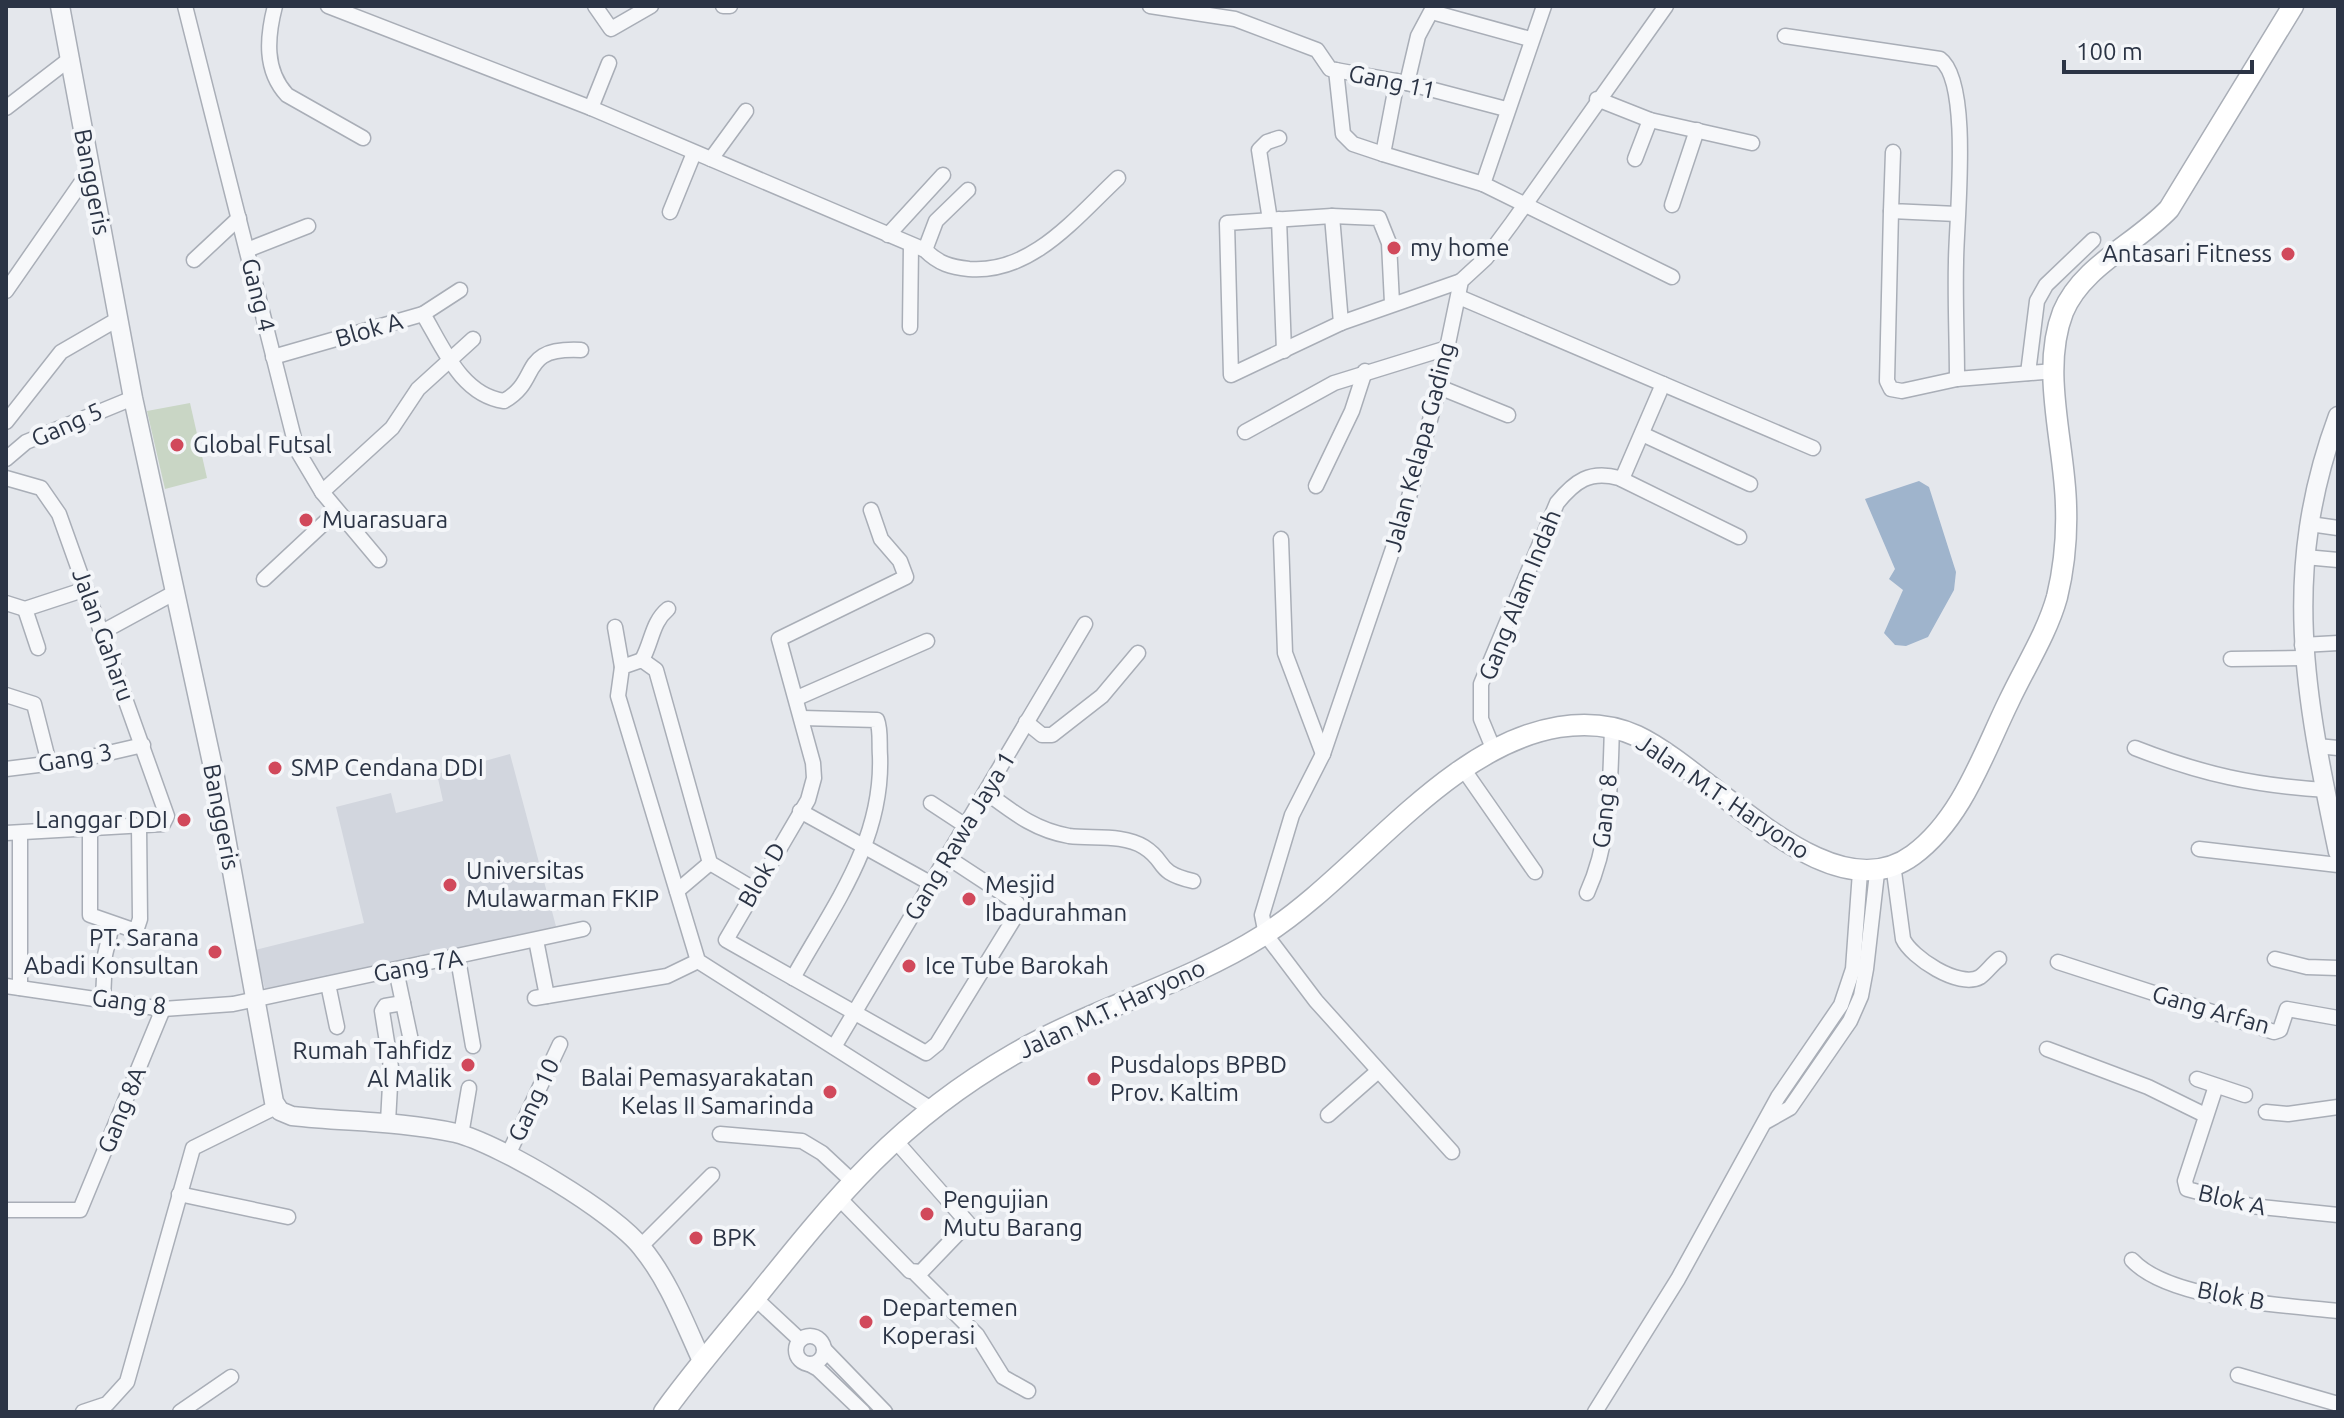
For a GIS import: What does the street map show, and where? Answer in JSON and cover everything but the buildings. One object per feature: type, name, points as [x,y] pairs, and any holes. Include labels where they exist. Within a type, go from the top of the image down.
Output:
[{"type":"main road","points":[[1877,870],[1908,860],[1928,842],[1968,788],[2056,600],[2066,504],[2055,371],[2063,312],[2092,271],[2153,226],[2169,209],[2293,6]]},
{"type":"main road","name":"Jalan M.T. Haryono","points":[[664,1412],[844,1188],[894,1139],[931,1109],[1017,1052],[1176,981],[1266,935],[1493,748],[1564,726],[1612,727],[1638,737],[1672,757],[1798,849],[1833,866],[1877,870]]},
{"type":"street","name":"Banggeris","points":[[60,6],[133,398],[172,594],[214,772],[253,1000],[276,1107]]},
{"type":"street","name":"Gang 4","points":[[185,6],[297,450],[322,492],[379,560]]},
{"type":"street","points":[[275,6],[269,30],[270,62],[279,86],[287,95],[363,138]]},
{"type":"street","points":[[328,6],[591,108],[918,248],[940,264],[982,270],[1017,262],[1049,241],[1118,178]]},
{"type":"street","points":[[595,6],[611,29],[651,6]]},
{"type":"street","points":[[723,6],[730,6]]},
{"type":"street","points":[[1483,184],[1506,109],[1544,6]]},
{"type":"street","points":[[1460,289],[1486,258],[1666,6]]},
{"type":"street","name":"Gang 11","points":[[1153,7],[1235,19],[1317,50],[1326,66],[1336,70],[1402,82],[1506,109]]},
{"type":"street","points":[[1383,154],[1402,82],[1418,36],[1433,9],[1530,39]]},
{"type":"street","points":[[1785,36],[1940,59],[1947,63],[1956,89],[1961,162],[1957,214],[1957,379]]},
{"type":"street","points":[[6,108],[71,58]]},
{"type":"street","points":[[591,108],[609,63]]},
{"type":"street","points":[[1336,70],[1343,134],[1353,144],[1483,184],[1672,277]]},
{"type":"street","points":[[1597,99],[1650,120],[1752,143]]},
{"type":"street","points":[[711,159],[746,111]]},
{"type":"street","points":[[1635,159],[1650,120]]},
{"type":"street","points":[[1672,205],[1697,130]]},
{"type":"street","points":[[1279,138],[1267,142],[1259,150],[1274,219],[1284,351]]},
{"type":"street","points":[[1893,152],[1887,381],[1891,389],[1902,391],[1957,379],[2055,371]]},
{"type":"street","points":[[670,212],[694,153]]},
{"type":"street","points":[[6,291],[90,170]]},
{"type":"street","points":[[888,235],[943,175]]},
{"type":"street","points":[[910,327],[918,248],[936,221],[968,190]]},
{"type":"street","points":[[1891,211],[1957,214]]},
{"type":"street","points":[[1332,216],[1341,323]]},
{"type":"street","points":[[1392,303],[1389,243],[1382,222],[1372,216],[1274,219],[1226,225],[1231,375],[1341,323],[1392,303],[1460,289],[1663,384],[1813,448]]},
{"type":"street","points":[[194,260],[239,218]]},
{"type":"street","points":[[247,250],[308,226]]},
{"type":"street","points":[[2028,373],[2037,301],[2046,285],[2093,240]]},
{"type":"street","name":"Jalan Kelapa Gading","points":[[1266,935],[1264,902],[1284,836],[1323,754],[1403,519],[1439,387],[1460,289]]},
{"type":"street","name":"Blok A","points":[[273,357],[423,314],[460,290]]},
{"type":"street","points":[[423,314],[468,384],[484,396],[504,401],[516,390],[538,357],[558,349],[581,350]]},
{"type":"street","points":[[6,422],[61,352],[118,319]]},
{"type":"street","points":[[322,492],[384,437],[418,389],[473,339]]},
{"type":"street","points":[[1245,432],[1334,383],[1447,348]]},
{"type":"street","points":[[1316,486],[1352,411],[1365,371]]},
{"type":"street","points":[[1622,479],[1663,384]]},
{"type":"street","points":[[1439,387],[1508,415]]},
{"type":"street","name":"Gang 5","points":[[6,459],[26,442],[133,398]]},
{"type":"street","points":[[2337,842],[2302,652],[2305,557],[2310,524],[2320,472],[2338,416]]},
{"type":"street","points":[[1642,434],[1750,484]]},
{"type":"street","name":"Gang Alam Indah","points":[[1493,748],[1481,719],[1481,684],[1557,503],[1584,477],[1603,474],[1622,479],[1739,537]]},
{"type":"street","name":"Jalan Gaharu","points":[[8,476],[41,488],[51,500],[104,631],[166,820],[163,824],[139,826]]},
{"type":"street","name":"Blok D","points":[[793,978],[726,940],[800,811],[814,778],[797,698],[779,639],[906,577],[900,561],[881,539],[871,510]]},
{"type":"street","points":[[264,579],[337,511]]},
{"type":"street","points":[[2310,524],[2338,528]]},
{"type":"street","points":[[1281,539],[1285,653],[1323,754]]},
{"type":"street","points":[[2305,557],[2338,560]]},
{"type":"street","points":[[6,603],[25,609],[86,589]]},
{"type":"street","points":[[104,631],[172,594]]},
{"type":"street","points":[[25,609],[38,648]]},
{"type":"street","points":[[622,667],[642,660],[651,644],[656,621],[668,609]]},
{"type":"street","name":"Gang Rawa Jaya 1","points":[[834,1047],[1085,624]]},
{"type":"street","points":[[615,627],[622,667],[618,696],[698,961],[931,1109]]},
{"type":"street","points":[[797,698],[927,641]]},
{"type":"street","points":[[2231,659],[2302,652],[2338,643]]},
{"type":"street","points":[[1026,722],[1042,735],[1052,735],[1102,696],[1138,653]]},
{"type":"street","points":[[642,660],[656,670],[710,863],[754,889]]},
{"type":"street","points":[[6,695],[34,704],[49,763]]},
{"type":"street","points":[[802,718],[868,717],[879,722],[880,797],[866,849],[793,978],[920,1052],[932,1050],[979,971],[995,954],[1019,914],[1017,903],[947,857]]},
{"type":"street","name":"Gang 8","points":[[1587,893],[1605,842],[1612,727]]},
{"type":"street","name":"Gang 3","points":[[6,769],[143,745]]},
{"type":"street","points":[[2317,746],[2338,748]]},
{"type":"street","points":[[2135,748],[2225,778],[2327,790]]},
{"type":"street","points":[[1464,770],[1535,872]]},
{"type":"street","points":[[987,793],[1031,826],[1070,836],[1126,840],[1144,847],[1166,872],[1193,881]]},
{"type":"street","points":[[931,803],[966,826]]},
{"type":"street","points":[[800,811],[930,883]]},
{"type":"street","points":[[13,987],[13,833],[139,826],[139,929],[136,931],[112,925],[90,915],[90,830]]},
{"type":"street","points":[[2199,849],[2338,865]]},
{"type":"street","points":[[677,891],[710,863]]},
{"type":"street","points":[[1877,870],[1907,948],[1928,964],[1967,980],[1980,977],[1999,959]]},
{"type":"street","points":[[1595,1412],[1678,1279],[1767,1122],[1790,1108],[1850,1021],[1861,996],[1866,969],[1877,870]]},
{"type":"street","points":[[103,1000],[105,955],[112,925]]},
{"type":"street","name":"Gang 7A","points":[[253,1000],[458,959],[583,929]]},
{"type":"street","points":[[1266,935],[1377,1072],[1452,1152]]},
{"type":"street","points":[[536,940],[541,997],[667,976],[698,961]]},
{"type":"street","points":[[458,959],[473,1046]]},
{"type":"street","points":[[2275,959],[2307,967],[2338,968]]},
{"type":"street","name":"Gang Arfan","points":[[2058,962],[2274,1032],[2280,1030],[2287,1009],[2338,1018]]},
{"type":"street","points":[[396,970],[413,1050]]},
{"type":"street","points":[[328,984],[337,1027]]},
{"type":"street","name":"Gang 8","points":[[13,987],[163,1009],[253,1000]]},
{"type":"street","points":[[388,1122],[391,1067],[382,1011],[385,1006],[403,1003]]},
{"type":"street","name":"Gang 8A","points":[[6,1210],[80,1210],[163,1009]]},
{"type":"street","name":"Gang 10","points":[[508,1155],[560,1044]]},
{"type":"street","points":[[2047,1049],[2148,1087],[2205,1115]]},
{"type":"street","points":[[1328,1115],[1377,1072]]},
{"type":"street","points":[[2197,1079],[2245,1095]]},
{"type":"street","name":"Blok A","points":[[2216,1086],[2185,1181],[2187,1189],[2251,1206],[2338,1215]]},
{"type":"street","points":[[461,1135],[469,1088]]},
{"type":"street","points":[[83,1412],[108,1408],[127,1382],[179,1194],[196,1145],[276,1107],[292,1116],[388,1122],[461,1135],[508,1155],[622,1229],[641,1246],[673,1298],[702,1361]]},
{"type":"street","points":[[2266,1112],[2288,1114],[2338,1107]]},
{"type":"street","points":[[720,1134],[802,1141],[822,1153],[844,1188],[916,1274],[987,1347],[1003,1377],[1028,1391]]},
{"type":"street","points":[[894,1139],[968,1223],[916,1274]]},
{"type":"street","points":[[641,1246],[712,1175]]},
{"type":"street","points":[[179,1194],[288,1217]]},
{"type":"street","name":"Blok B","points":[[2132,1260],[2153,1279],[2220,1297],[2338,1311]]},
{"type":"street","points":[[755,1298],[800,1340]]},
{"type":"street","points":[[800,1340],[815,1337],[885,1412]]},
{"type":"street","points":[[800,1340],[796,1355],[813,1366],[863,1412]]},
{"type":"street","points":[[813,1366],[822,1357],[824,1349]]},
{"type":"street","points":[[2238,1375],[2338,1404]]},
{"type":"street","points":[[180,1412],[231,1377]]},
{"type":"shaded area","name":"Universitas Mulawarman FKIP","points":[[510,754],[557,930],[266,993],[255,950],[364,923],[336,807],[391,793],[396,813],[443,801],[437,774]]},
{"type":"green space","name":"Global Futsal","points":[[190,403],[207,478],[165,489],[147,411]]},
{"type":"water","points":[[1919,481],[1929,487],[1956,572],[1954,590],[1928,637],[1906,646],[1895,645],[1884,633],[1903,590],[1889,579],[1895,569],[1865,499]]},
{"type":"place","name":"my home","points":[[1394,248]]},
{"type":"place","name":"Antasari Fitness","points":[[2288,254]]},
{"type":"place","name":"Global Futsal","points":[[177,445]]},
{"type":"place","name":"Muarasuara","points":[[306,520]]},
{"type":"place","name":"SMP Cendana DDI","points":[[275,768]]},
{"type":"place","name":"Langgar DDI","points":[[184,820]]},
{"type":"place","name":"Universitas Mulawarman FKIP","points":[[450,885]]},
{"type":"place","name":"Mesjid Ibadurahman","points":[[969,899]]},
{"type":"place","name":"PT. Sarana Abadi Konsultan","points":[[215,952]]},
{"type":"place","name":"Ice Tube Barokah","points":[[909,966]]},
{"type":"place","name":"Rumah Tahfidz Al Malik","points":[[468,1065]]},
{"type":"place","name":"Pusdalops BPBD Prov. Kaltim","points":[[1094,1079]]},
{"type":"place","name":"Balai Pemasyarakatan Kelas II Samarinda","points":[[830,1092]]},
{"type":"place","name":"Pengujian Mutu Barang","points":[[927,1214]]},
{"type":"place","name":"BPK","points":[[696,1238]]},
{"type":"place","name":"Departemen Koperasi","points":[[866,1322]]}]
